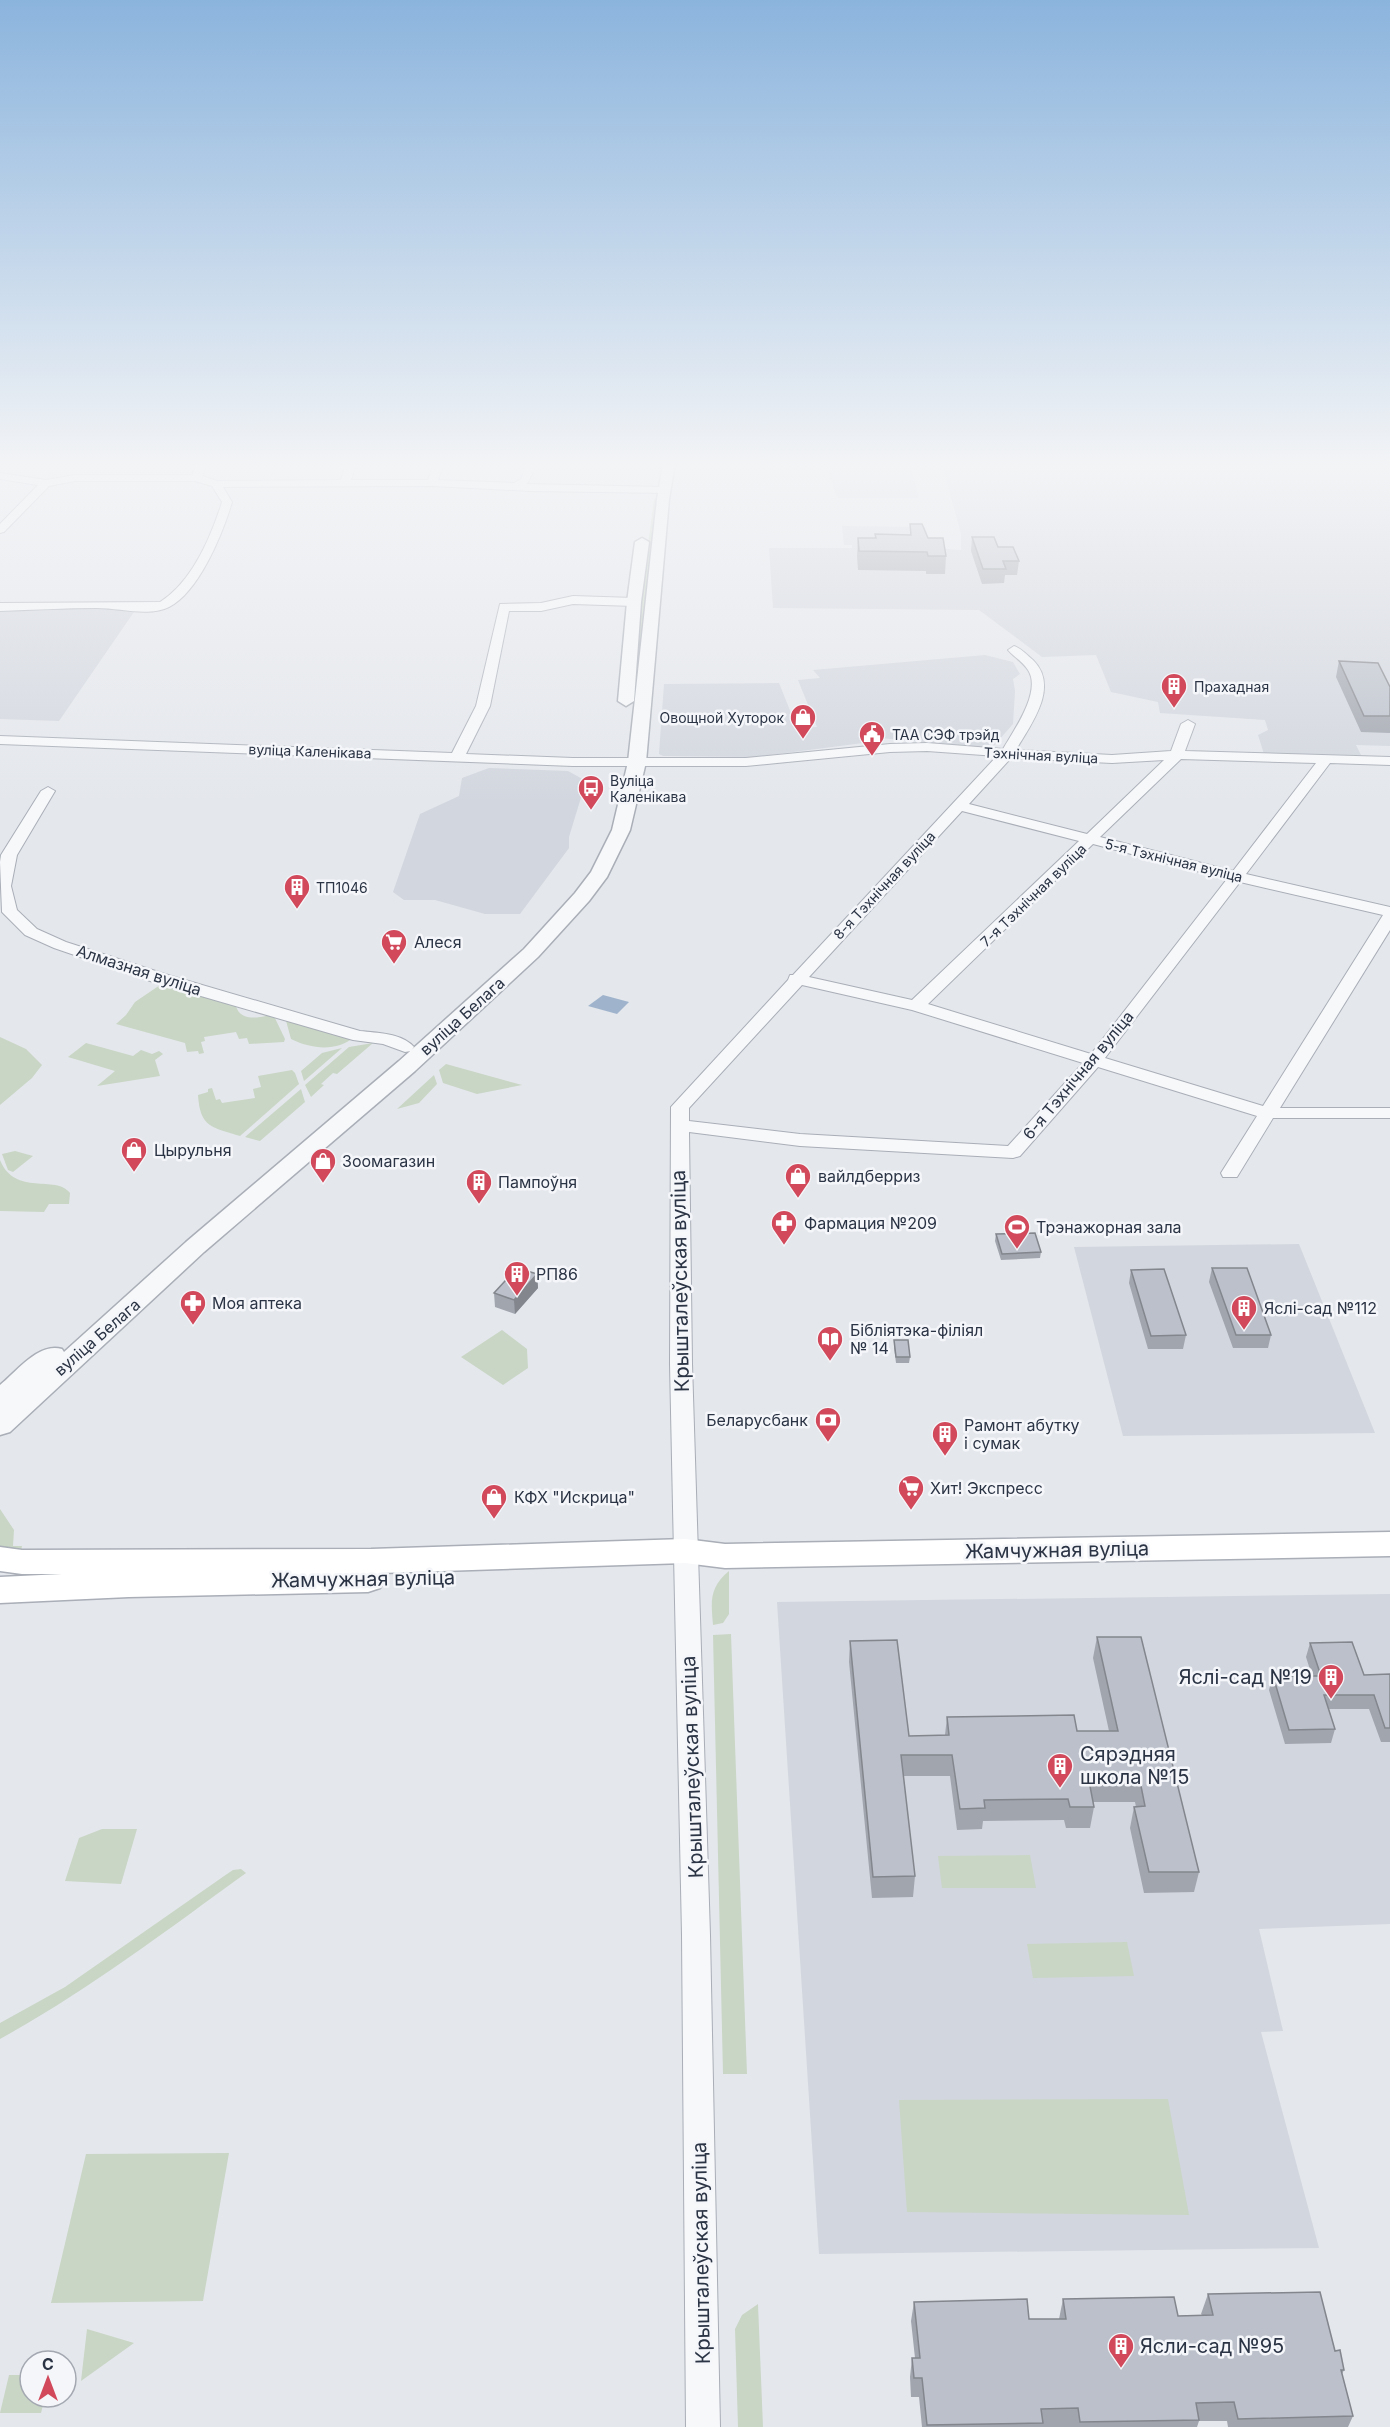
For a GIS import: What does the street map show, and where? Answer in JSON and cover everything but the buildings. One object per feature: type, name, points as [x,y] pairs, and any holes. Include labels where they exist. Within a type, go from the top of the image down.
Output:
[{"type":"main road","name":"Жамчужная вуліца","points":[[0,1559],[22,1562],[685,1558],[1390,1544]]},
{"type":"main road","name":"Жамчужная вуліца","points":[[0,1590],[129,1584],[608,1573],[685,1558]]},
{"type":"street","points":[[0,607],[116,604],[150,608],[165,605],[179,596],[191,577]]},
{"type":"street","name":"вуліца Белага","points":[[0,1425],[195,1247],[407,1066],[531,953],[582,897],[611,854],[624,820],[634,602],[639,577]]},
{"type":"street","name":"вуліца Белага","points":[[0,1400],[233,1193],[405,1047],[514,950],[566,894],[600,843],[618,779],[628,762],[648,577]]},
{"type":"street","points":[[457,757],[483,706],[504,606],[540,607],[564,601],[634,602]]},
{"type":"street","name":"8-я Тэхнічная вуліца","points":[[679,1116],[796,979],[1007,754],[1035,703],[1038,678],[1036,671],[1014,650]]},
{"type":"street","name":"7-я Тэхнічная вуліца","points":[[916,1006],[1177,756],[1188,724]]},
{"type":"street","name":"вуліца Каленікава","points":[[0,740],[628,762]]},
{"type":"street","name":"Тэхнічная вуліца","points":[[628,762],[746,762],[890,748],[927,747],[1007,754],[1112,759],[1177,756],[1390,761]]},
{"type":"street","name":"6-я Тэхнічная вуліца","points":[[679,1116],[800,1140],[1013,1152],[1094,1061],[1326,760]]},
{"type":"street","name":"Алмазная вуліца","points":[[48,791],[9,855],[3,886],[10,912],[31,932],[60,945],[162,979],[359,1036],[387,1039],[405,1047]]},
{"type":"street","name":"5-я Тэхнічная вуліца","points":[[960,806],[1235,876],[1390,912]]},
{"type":"street","points":[[1230,1173],[1390,916]]},
{"type":"street","points":[[796,979],[916,1006],[1266,1113],[1390,1113]]},
{"type":"street","name":"Крышталеўская вуліца","points":[[679,1116],[685,1558],[696,1935],[703,2427]]},
{"type":"shaded area","points":[[771,577],[1390,577],[1390,746],[1356,745],[1361,755],[1264,754],[1258,735],[1268,730],[1265,720],[1160,713],[1158,702],[1111,692],[1096,655],[1042,657],[979,610],[773,608]]},
{"type":"shaded area","points":[[62,607],[136,609],[59,721],[0,719],[0,609]]},
{"type":"shaded area","points":[[985,655],[1013,662],[1020,674],[1013,679],[1015,691],[1013,724],[991,749],[871,737],[863,743],[754,757],[663,756],[659,754],[664,684],[779,683],[797,728],[817,727],[798,680],[820,678],[813,670]]},
{"type":"shaded area","points":[[489,768],[568,771],[586,781],[569,837],[569,848],[520,914],[485,914],[435,900],[404,900],[393,892],[420,814],[459,796],[462,778]]},
{"type":"shaded area","points":[[1299,1244],[1375,1433],[1123,1436],[1074,1247]]},
{"type":"shaded area","points":[[1390,1594],[1390,1924],[1259,1929],[1283,2031],[1261,2032],[1319,2248],[819,2254],[777,1602]]},
{"type":"green space","points":[[644,577],[650,577],[633,716]]},
{"type":"green space","points":[[163,983],[236,1006],[238,1011],[246,1017],[273,1014],[285,1039],[284,1042],[249,1044],[247,1038],[239,1039],[236,1032],[204,1037],[205,1041],[201,1042],[204,1053],[199,1054],[198,1051],[187,1052],[185,1043],[116,1024],[135,1002]]},
{"type":"green space","points":[[285,1017],[354,1037],[332,1047],[307,1045],[291,1039]]},
{"type":"green space","points":[[0,1037],[26,1049],[42,1065],[32,1078],[0,1105]]},
{"type":"green space","points":[[86,1043],[133,1056],[141,1050],[152,1054],[159,1051],[163,1054],[155,1060],[160,1076],[97,1086],[115,1071],[68,1057]]},
{"type":"green space","points":[[373,1043],[337,1074],[333,1073],[311,1097],[305,1085],[349,1047]]},
{"type":"green space","points":[[342,1048],[304,1081],[301,1071],[322,1053]]},
{"type":"green space","points":[[446,1064],[522,1085],[477,1094],[443,1083],[439,1070]]},
{"type":"green space","points":[[292,1070],[299,1084],[240,1136],[215,1128],[201,1114],[198,1095],[208,1092],[208,1089],[212,1088],[216,1100],[220,1099],[222,1103],[255,1098],[253,1089],[261,1087],[258,1076]]},
{"type":"green space","points":[[434,1075],[437,1084],[419,1103],[397,1109]]},
{"type":"green space","points":[[301,1089],[305,1102],[260,1141],[245,1137]]},
{"type":"green space","points":[[15,1151],[33,1156],[13,1172],[8,1170],[2,1154]]},
{"type":"green space","points":[[0,1160],[15,1178],[25,1182],[64,1188],[70,1193],[69,1204],[49,1204],[44,1212],[0,1211]]},
{"type":"green space","points":[[502,1330],[527,1349],[528,1368],[503,1385],[461,1357]]},
{"type":"green space","points":[[0,1509],[14,1530],[13,1546],[22,1546],[20,1554],[0,1551]]},
{"type":"green space","points":[[729,1571],[729,1614],[723,1623],[713,1625],[713,1595],[722,1577]]},
{"type":"green space","points":[[731,1634],[747,2074],[723,2074],[713,1635]]},
{"type":"green space","points":[[102,1829],[137,1829],[121,1884],[65,1881],[79,1838]]},
{"type":"green space","points":[[1030,1855],[1036,1888],[942,1888],[938,1856]]},
{"type":"green space","points":[[241,1869],[246,1873],[126,1960],[64,2001],[0,2039],[0,2023],[65,1987],[227,1874]]},
{"type":"green space","points":[[1127,1942],[1134,1976],[1033,1978],[1027,1944]]},
{"type":"green space","points":[[1168,2099],[1189,2215],[907,2212],[899,2100]]},
{"type":"green space","points":[[229,2153],[203,2301],[51,2303],[86,2154]]},
{"type":"green space","points":[[758,2304],[763,2427],[738,2427],[735,2329],[742,2315]]},
{"type":"green space","points":[[87,2329],[134,2343],[81,2381]]},
{"type":"green space","points":[[9,2375],[18,2375],[18,2409],[42,2409],[41,2413],[0,2413]]},
{"type":"water","points":[[603,995],[629,1002],[617,1014],[588,1006]]},
{"type":"place","name":"Прахадная","points":[[1174,709]]},
{"type":"place","name":"Овощной Хуторок","points":[[803,740]]},
{"type":"place","name":"ТАА СЭФ трэйд","points":[[872,757]]},
{"type":"place","name":"Вуліца Каленікава","points":[[591,811]]},
{"type":"place","name":"ТП1046","points":[[297,910]]},
{"type":"place","name":"Алеся","points":[[394,965]]},
{"type":"place","name":"Цырульня","points":[[134,1173]]},
{"type":"place","name":"Зоомагазин","points":[[323,1184]]},
{"type":"place","name":"вайлдберриз","points":[[798,1199]]},
{"type":"place","name":"Пампоўня","points":[[479,1205]]},
{"type":"place","name":"Фармация №209","points":[[784,1246]]},
{"type":"place","name":"Трэнажорная зала","points":[[1017,1250]]},
{"type":"place","name":"РП86","points":[[517,1297]]},
{"type":"place","name":"Моя аптека","points":[[193,1326]]},
{"type":"place","name":"Яслі-сад №112","points":[[1244,1331]]},
{"type":"place","name":"Бібліятэка-філіял № 14","points":[[830,1362]]},
{"type":"place","name":"Беларусбанк","points":[[828,1443]]},
{"type":"place","name":"Рамонт абутку і сумак","points":[[945,1457]]},
{"type":"place","name":"Хит! Экспресс","points":[[911,1511]]},
{"type":"place","name":"КФХ \"Искрица\"","points":[[494,1520]]},
{"type":"place","name":"Яслі-сад №19","points":[[1331,1700]]},
{"type":"place","name":"Сярэдняя школа №15","points":[[1060,1789]]},
{"type":"place","name":"Ясли-сад №95","points":[[1121,2369]]}]
